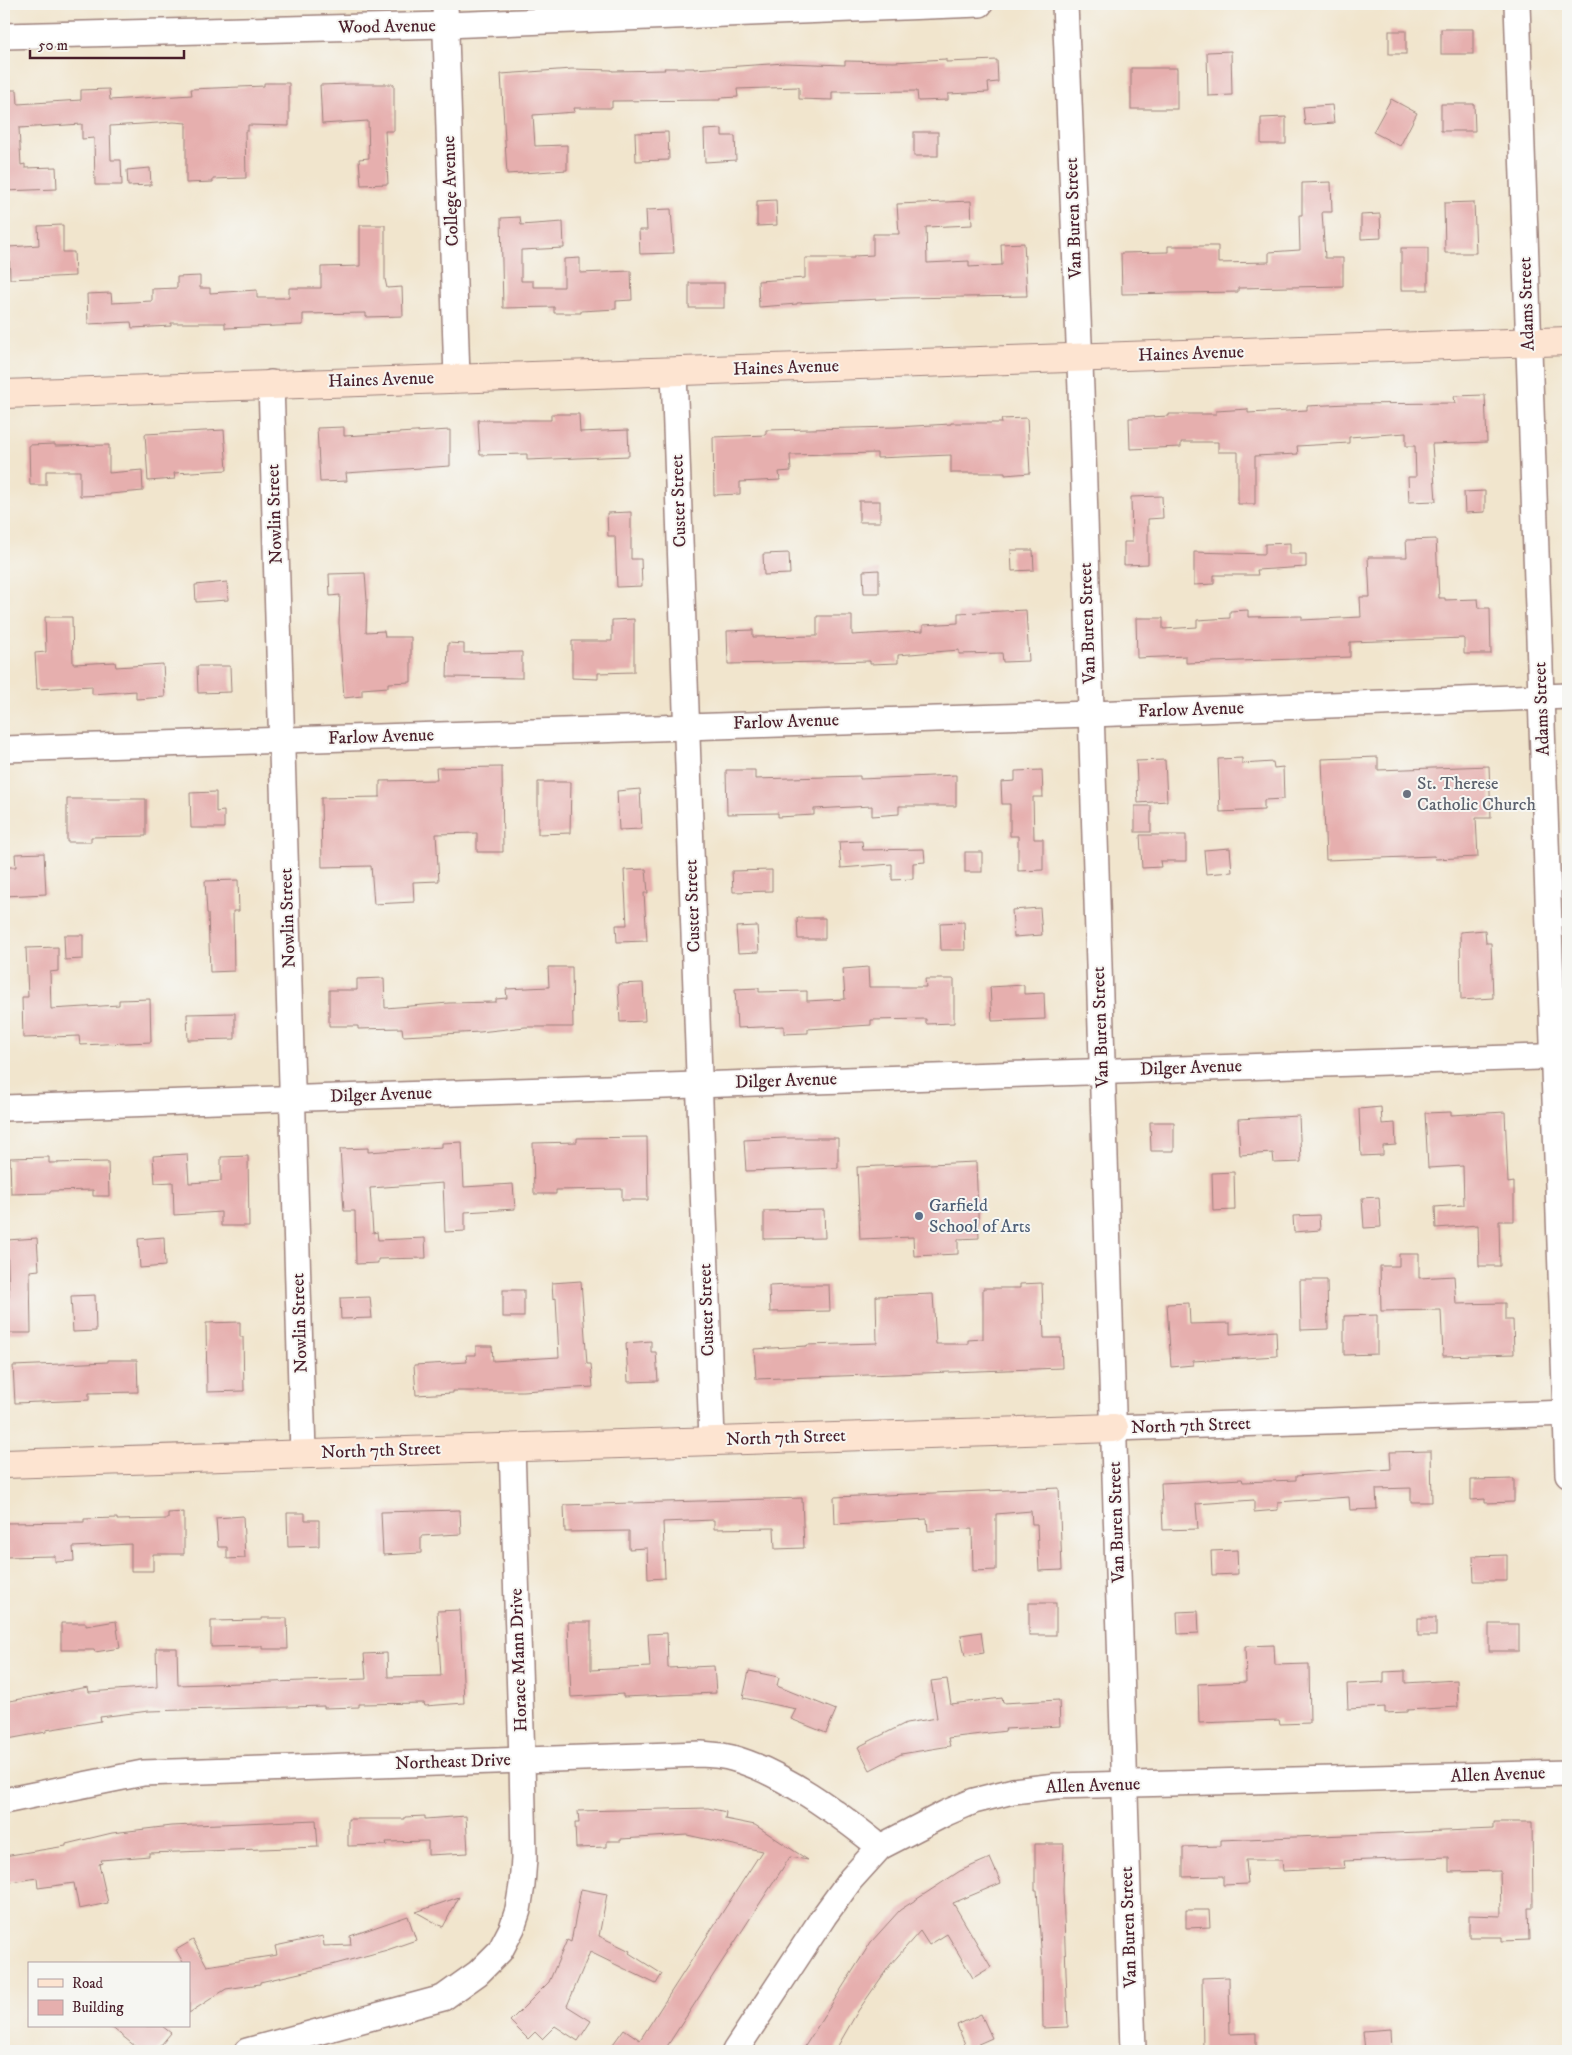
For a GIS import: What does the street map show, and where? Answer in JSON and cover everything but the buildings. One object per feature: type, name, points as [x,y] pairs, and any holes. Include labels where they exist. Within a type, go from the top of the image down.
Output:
[{"type":"main road","name":"Haines Avenue","points":[[4,394],[271,383],[674,372],[1568,341]]},
{"type":"main road","name":"North 7th Street","points":[[4,1464],[1114,1428]]},
{"type":"street","name":"Wood Avenue","points":[[4,36],[445,14],[980,4]]},
{"type":"street","name":"Van Buren Street","points":[[1065,4],[1080,358],[1134,2051]]},
{"type":"street","name":"Adams Street","points":[[1517,4],[1541,696],[1561,1057],[1568,1474]]},
{"type":"street","name":"College Avenue","points":[[445,14],[457,378]]},
{"type":"street","name":"Custer Street","points":[[674,372],[712,1440]]},
{"type":"street","name":"Nowlin Street","points":[[271,383],[294,1098],[303,1453]]},
{"type":"street","name":"Farlow Avenue","points":[[4,749],[687,725],[1091,714],[1568,696]]},
{"type":"street","name":"Dilger Avenue","points":[[4,1108],[1103,1070],[1561,1057]]},
{"type":"street","name":"North 7th Street","points":[[1114,1428],[1567,1413]]},
{"type":"street","name":"Horace Mann Drive","points":[[247,2051],[443,1998],[478,1972],[500,1951],[512,1928],[518,1910],[522,1885],[522,1760],[512,1447]]},
{"type":"street","name":"Northeast Drive","points":[[4,1801],[144,1772],[701,1754],[731,1758],[762,1769],[800,1790],[848,1822],[880,1847]]},
{"type":"street","name":"Allen Avenue","points":[[735,2051],[850,1879],[880,1847],[974,1801],[1013,1791],[1056,1786],[1568,1773]]},
{"type":"place","name":"St. Therese Catholic Church","points":[[1407,794]]},
{"type":"place","name":"Garfield School of Arts","points":[[919,1216]]}]
